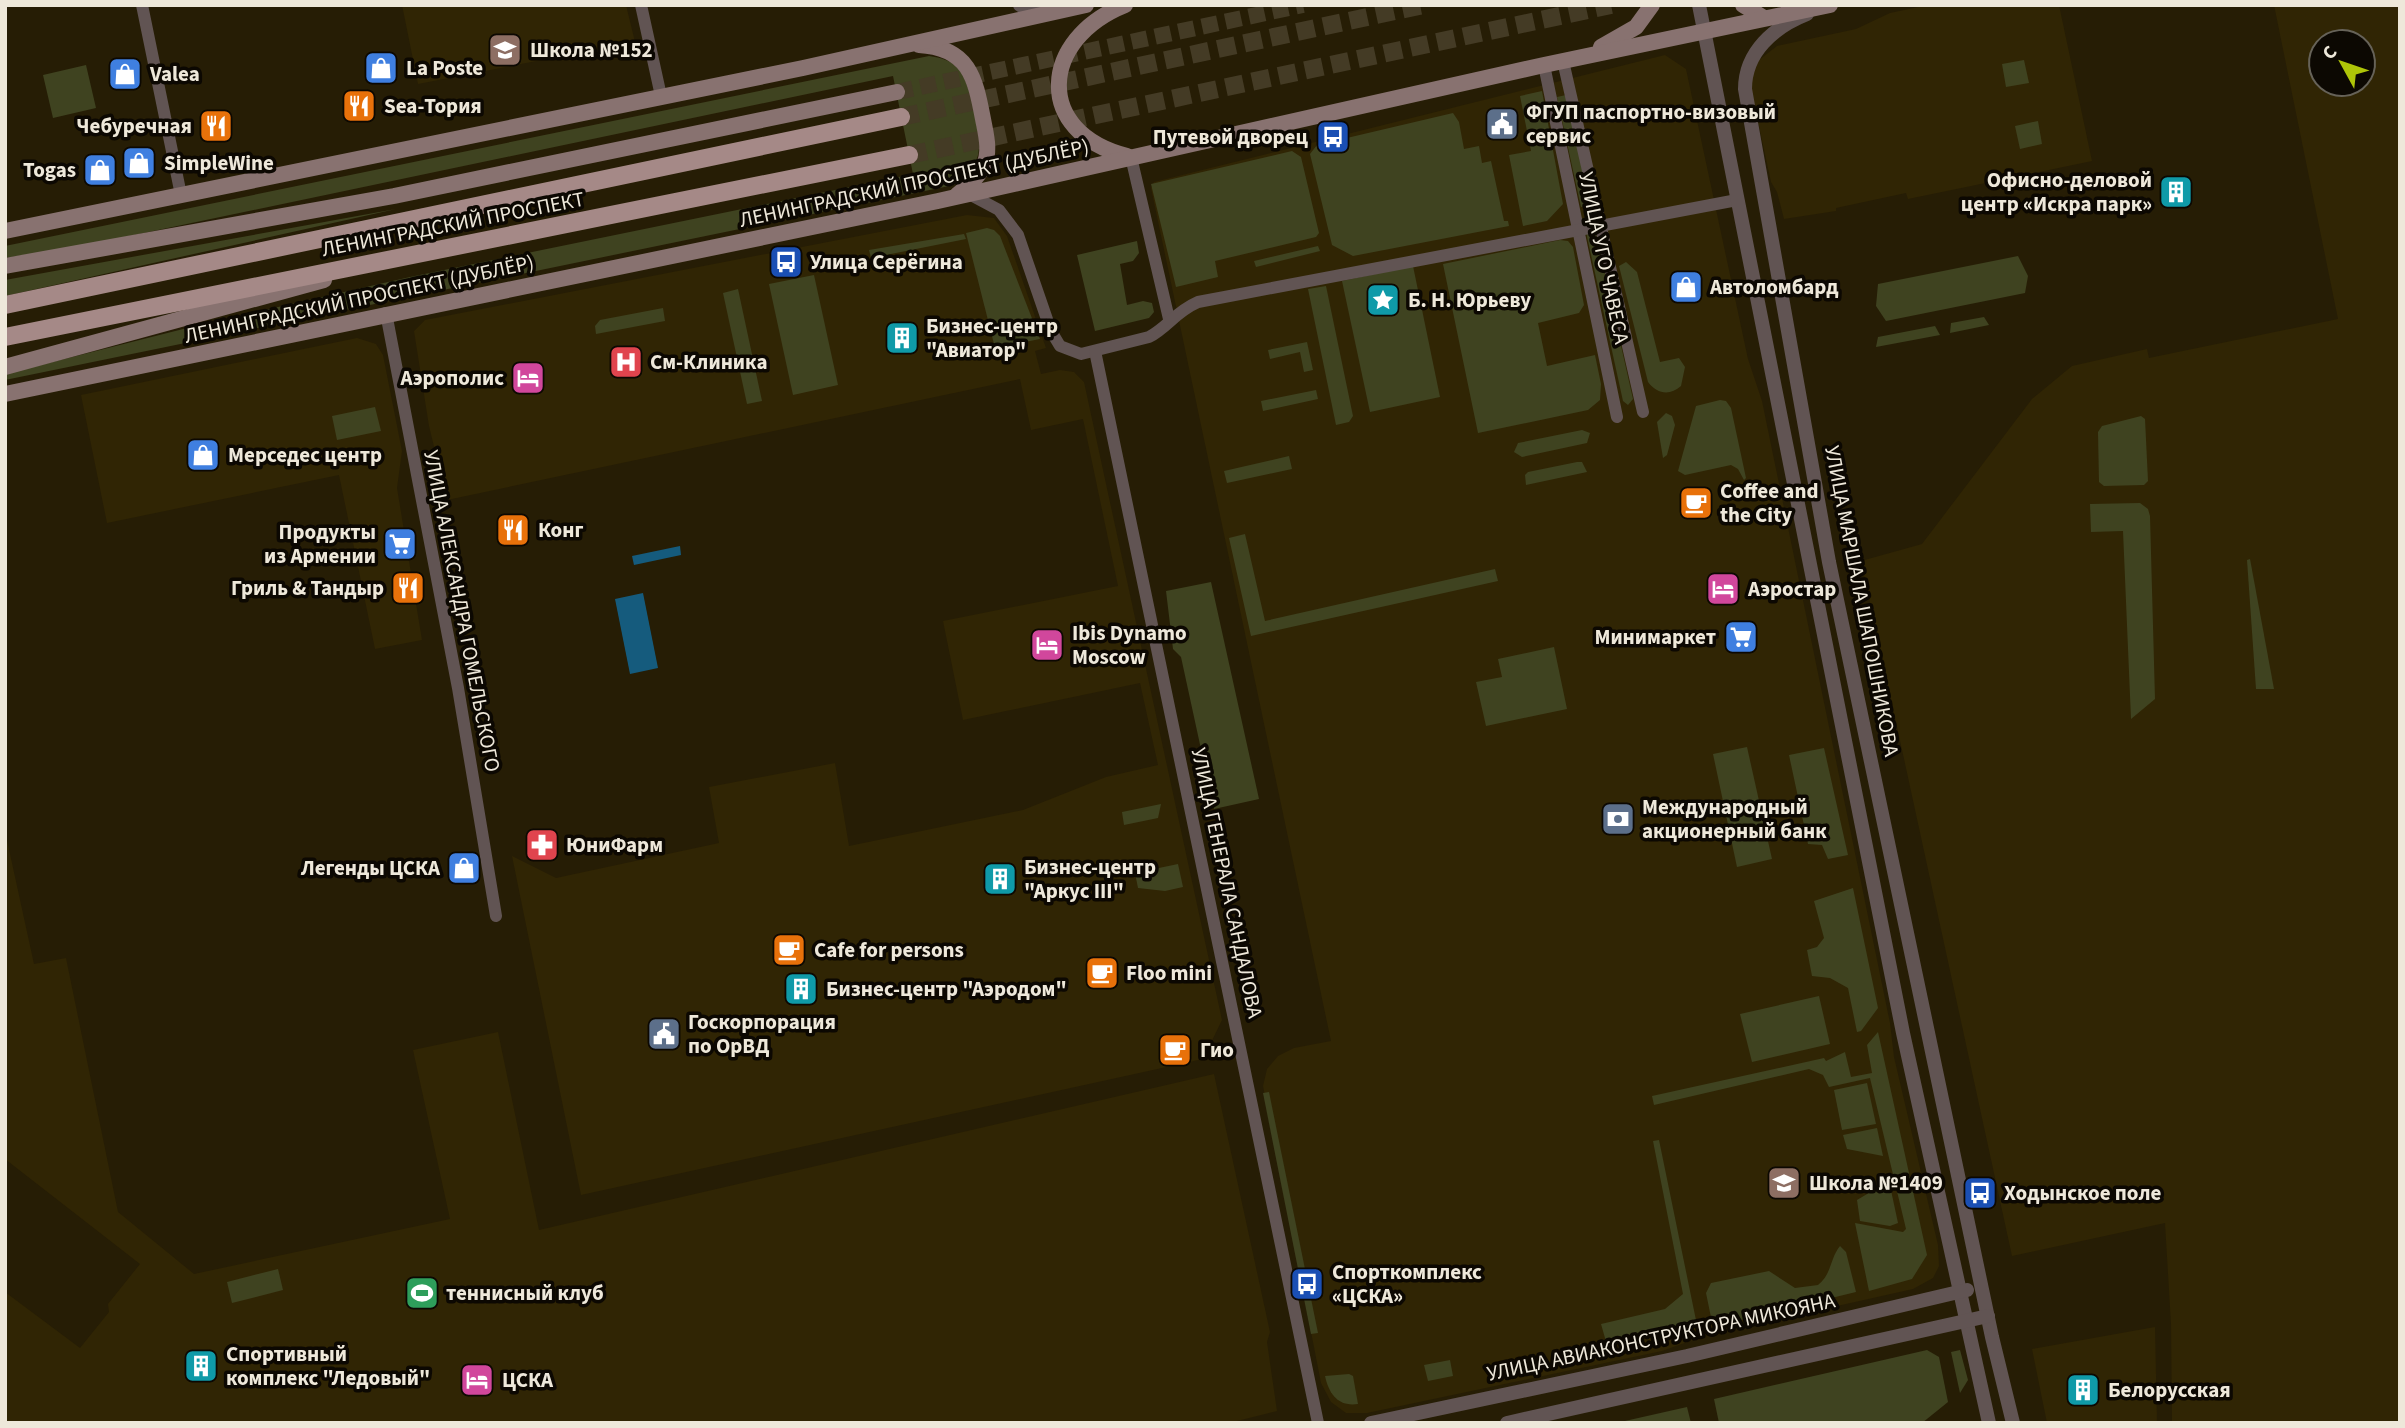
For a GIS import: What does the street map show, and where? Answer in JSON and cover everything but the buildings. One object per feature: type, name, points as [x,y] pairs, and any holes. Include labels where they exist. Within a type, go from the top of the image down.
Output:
[{"type":"main road","points":[[5,231],[661,96],[1086,5]]},
{"type":"main road","points":[[1125,5],[1087,26],[1074,39],[1066,52],[1059,80],[1066,112],[1079,131],[1095,145],[1131,157]]},
{"type":"main road","points":[[1583,57],[1636,27],[1652,5]]},
{"type":"main road","points":[[1743,5],[1764,18]]},
{"type":"main road","name":"ЛЕНИНГРАДСКИЙ ПРОСПЕКТ (ДУБЛЁР)","points":[[5,394],[938,201],[1544,65],[1830,5]]},
{"type":"main road","points":[[903,44],[943,49],[956,55],[972,72],[977,84],[987,155],[983,167],[968,187],[956,195],[938,201]]},
{"type":"main road","points":[[5,267],[381,199],[897,92]]},
{"type":"main road","name":"ЛЕНИНГРАДСКИЙ ПРОСПЕКТ","points":[[5,305],[901,117]]},
{"type":"main road","name":"ЛЕНИНГРАДСКИЙ ПРОСПЕКТ","points":[[5,337],[909,155]]},
{"type":"main road","points":[[5,368],[404,257]]},
{"type":"street","points":[[142,5],[181,195]]},
{"type":"street","points":[[641,5],[661,96]]},
{"type":"street","points":[[1020,5],[1045,13]]},
{"type":"street","name":"УЛИЦА МАРШАЛА ШАПОШНИКОВА","points":[[1699,5],[1901,1022],[1989,1423]]},
{"type":"street","name":"УЛИЦА МАРШАЛА ШАПОШНИКОВА","points":[[1830,5],[1787,23],[1765,41],[1747,69],[1745,89],[1829,562],[1987,1316],[2013,1423]]},
{"type":"street","name":"УЛИЦА УГО ЧАВЕСА","points":[[1563,61],[1643,412]]},
{"type":"street","name":"УЛИЦА УГО ЧАВЕСА","points":[[1544,65],[1617,417]]},
{"type":"street","points":[[1131,157],[1169,318]]},
{"type":"street","points":[[969,194],[999,210],[1012,224],[1024,248],[1051,331],[1060,346],[1081,354],[1149,337],[1158,332],[1169,318],[1198,302],[1737,200]]},
{"type":"street","name":"УЛИЦА АЛЕКСАНДРА ГОМЕЛЬСКОГО","points":[[387,313],[458,688],[496,916]]},
{"type":"street","name":"УЛИЦА ГЕНЕРАЛА САНДАЛОВА","points":[[1095,351],[1318,1423]]},
{"type":"street","name":"УЛИЦА АВИАКОНСТРУКТОРА МИКОЯНА","points":[[1371,1423],[1687,1356],[1981,1287]]},
{"type":"street","points":[[1507,1423],[1987,1316]]},
{"type":"shaded area","name":"Школа №152","points":[[402,5],[626,5],[635,42],[418,84]]},
{"type":"shaded area","points":[[1928,5],[2059,5],[2092,161],[1908,199],[1906,193],[1836,208],[1836,211],[1784,219],[1777,192],[1771,182],[1751,89],[1753,73],[1759,60],[1777,46],[1856,29],[1890,13]]},
{"type":"shaded area","points":[[2274,5],[2400,5],[2400,1423],[2172,1423],[2171,1324],[2165,1223],[2012,1256],[1861,561],[1922,544],[2032,399],[2072,366],[2147,349],[2149,358],[2338,319]]},
{"type":"shaded area","points":[[1665,55],[1686,69],[1748,359],[1762,401],[1890,1023],[1894,1057],[1938,1245],[1939,1266],[1933,1278],[1913,1289],[1707,1335],[1662,1351],[1367,1413],[1346,1413],[1331,1402],[1321,1383],[1263,1086],[1267,1069],[1278,1056],[1294,1048],[1331,1041],[1151,188],[1154,182]]},
{"type":"shaded area","points":[[967,215],[994,218],[1007,236],[1046,348],[1035,351],[1041,374],[1060,370],[1074,372],[1084,382],[1222,1020],[1203,1059],[581,1195],[512,856],[556,878],[719,843],[709,787],[835,763],[849,846],[1023,810],[1106,777],[1158,765],[1140,683],[963,720],[943,621],[1118,586],[1083,419],[1031,430],[1020,379],[447,500],[429,426],[414,331],[425,320]]},
{"type":"shaded area","points":[[357,338],[376,344],[383,355],[402,451],[397,488],[422,640],[375,649],[339,475],[107,523],[81,395]]},
{"type":"shaded area","points":[[5,831],[34,964],[66,958],[118,1212],[194,1274],[450,1219],[413,1050],[498,1032],[539,1230],[1214,1074],[1270,1332],[1267,1342],[1277,1411],[1229,1423],[5,1423],[5,1292],[80,1348],[109,1312],[108,1304],[140,1264],[5,1159]]},
{"type":"shaded area","name":"Белорусская","points":[[2155,1327],[2157,1423],[2047,1423],[2032,1349]]},
{"type":"green space","points":[[929,56],[949,61],[959,69],[974,111],[978,155],[969,173],[954,185],[5,380],[5,374],[195,326],[410,277],[913,174],[893,76],[77,247],[5,258],[5,246]]},
{"type":"green space","points":[[2024,60],[2029,83],[2006,87],[2002,64]]},
{"type":"green space","points":[[86,65],[96,108],[53,118],[43,75]]},
{"type":"green space","points":[[1542,91],[1563,204],[1547,221],[1523,226],[1509,155],[1531,151],[1520,96]]},
{"type":"green space","points":[[1566,95],[1590,205],[1581,207],[1557,97]]},
{"type":"green space","points":[[1453,113],[1459,122],[1464,149],[1479,146],[1482,163],[1491,161],[1504,221],[1508,221],[1509,226],[1353,256],[1332,245],[1310,154],[1317,145]]},
{"type":"green space","points":[[2038,121],[2042,144],[2020,149],[2015,126]]},
{"type":"green space","points":[[1292,151],[1301,157],[1319,233],[1316,237],[1215,261],[1218,277],[1176,287],[1151,184]]},
{"type":"green space","points":[[396,209],[5,296],[5,280]]},
{"type":"green space","points":[[987,228],[1000,236],[1040,339],[995,348],[966,233]]},
{"type":"green space","points":[[1595,230],[1633,399],[1628,405],[1623,401],[1586,232]]},
{"type":"green space","points":[[964,234],[966,239],[871,258],[869,250]]},
{"type":"green space","points":[[1560,240],[1568,241],[1573,247],[1584,305],[1579,313],[1538,323],[1547,366],[1595,355],[1601,384],[1600,400],[1588,410],[1478,433],[1443,264]]},
{"type":"green space","points":[[1137,241],[1139,253],[1133,261],[1120,264],[1127,305],[1143,301],[1152,303],[1154,312],[1149,318],[1095,331],[1077,255]]},
{"type":"green space","points":[[1318,246],[1320,251],[1256,267],[1254,261]]},
{"type":"green space","points":[[2018,256],[2028,276],[2025,293],[1886,321],[1876,306],[1878,284]]},
{"type":"green space","points":[[1626,262],[1637,272],[1660,362],[1679,358],[1685,367],[1681,386],[1672,391],[1659,391],[1648,382],[1619,266]]},
{"type":"green space","points":[[1413,266],[1440,397],[1370,412],[1342,281]]},
{"type":"green space","points":[[814,275],[838,385],[793,395],[769,284]]},
{"type":"green space","points":[[1326,286],[1353,416],[1349,422],[1336,425],[1308,289]]},
{"type":"green space","points":[[738,289],[762,401],[747,404],[723,293]]},
{"type":"green space","points":[[663,308],[665,321],[596,334],[595,326],[600,320]]},
{"type":"green space","points":[[1984,317],[1989,325],[1950,333],[1951,323]]},
{"type":"green space","points":[[1935,326],[1940,335],[1876,347],[1878,337]]},
{"type":"green space","points":[[1307,342],[1313,370],[1304,372],[1300,352],[1270,359],[1268,350]]},
{"type":"green space","points":[[1316,390],[1318,399],[1263,411],[1261,401]]},
{"type":"green space","points":[[1726,401],[1731,408],[1746,478],[1744,480],[1738,469],[1731,465],[1685,475],[1678,471],[1696,406]]},
{"type":"green space","points":[[375,407],[381,431],[337,440],[332,416]]},
{"type":"green space","points":[[1666,413],[1672,416],[1675,425],[1667,455],[1663,458],[1657,422]]},
{"type":"green space","points":[[2141,416],[2145,419],[2148,481],[2144,485],[2104,486],[2099,482],[2098,432],[2102,426]]},
{"type":"green space","points":[[1582,430],[1590,433],[1587,443],[1522,457],[1514,452],[1518,443]]},
{"type":"green space","points":[[1289,456],[1292,469],[1227,483],[1224,471]]},
{"type":"green space","points":[[1582,462],[1587,472],[1526,485],[1525,475],[1528,472]]},
{"type":"green space","points":[[2140,503],[2148,509],[2150,516],[2155,699],[2131,719],[2123,531],[2091,532],[2090,504]]},
{"type":"green space","points":[[1245,534],[1265,621],[1495,569],[1498,581],[1251,636],[1229,538]]},
{"type":"green space","points":[[2250,559],[2274,689],[2256,689],[2247,560]]},
{"type":"green space","points":[[1211,582],[1259,799],[1214,809],[1181,657],[1173,649],[1166,591]]},
{"type":"green space","points":[[1554,647],[1567,709],[1486,726],[1476,682],[1502,677],[1498,659]]},
{"type":"green space","points":[[1747,747],[1772,859],[1737,867],[1713,754]]},
{"type":"green space","points":[[1824,748],[1848,855],[1828,859],[1822,845],[1808,844],[1789,755]]},
{"type":"green space","points":[[1161,804],[1158,818],[1124,825],[1122,812]]},
{"type":"green space","points":[[1178,864],[1183,887],[1165,891],[1138,888],[1135,873]]},
{"type":"green space","points":[[1853,888],[1878,1008],[1861,1031],[1857,1032],[1848,988],[1830,978],[1812,976],[1807,950],[1817,947],[1824,938],[1814,901]]},
{"type":"green space","points":[[1819,996],[1830,1044],[1752,1062],[1740,1014]]},
{"type":"green space","points":[[1878,1032],[1927,1255],[1912,1279],[1869,1291],[1855,1223],[1903,1232],[1906,1229],[1870,1078],[1829,1087],[1823,1075],[1809,1069],[1654,1105],[1652,1096],[1824,1058],[1826,1061],[1845,1052],[1851,1077],[1872,1073],[1867,1045]]},
{"type":"green space","points":[[1867,1083],[1876,1124],[1842,1130],[1834,1090]]},
{"type":"green space","points":[[1269,1092],[1318,1333],[1311,1334],[1263,1093]]},
{"type":"green space","points":[[1877,1128],[1883,1156],[1847,1149],[1843,1135]]},
{"type":"green space","points":[[1659,1140],[1697,1325],[1607,1345],[1601,1324],[1665,1309],[1683,1294],[1653,1141]]},
{"type":"green space","points":[[1889,1181],[1898,1223],[1890,1226],[1860,1221],[1857,1200]]},
{"type":"green space","points":[[1840,1246],[1846,1252],[1856,1292],[1713,1327],[1706,1293],[1711,1283],[1769,1271],[1795,1288],[1818,1285],[1826,1276]]},
{"type":"green space","points":[[278,1269],[283,1290],[232,1303],[227,1282]]},
{"type":"green space","points":[[1927,1350],[1939,1357],[1948,1402],[1922,1423],[1719,1423],[1714,1399]]},
{"type":"green space","points":[[1960,1350],[1968,1380],[1960,1393],[1951,1352]]},
{"type":"green space","points":[[1450,1360],[1453,1376],[1428,1381],[1424,1365]]},
{"type":"green space","points":[[1325,1376],[1353,1376],[1358,1404],[1345,1403],[1336,1398]]},
{"type":"green space","points":[[1687,1407],[1691,1423],[1616,1423]]},
{"type":"water","points":[[680,546],[681,555],[634,565],[632,556]]},
{"type":"water","points":[[643,593],[658,668],[630,674],[615,599]]},
{"type":"tunnel","points":[[897,92],[1303,5]]},
{"type":"tunnel","points":[[901,117],[1423,5]]},
{"type":"tunnel","points":[[909,155],[1611,5]]},
{"type":"place","name":"Школа №152","points":[[505,50]]},
{"type":"place","name":"La Poste","points":[[381,68]]},
{"type":"place","name":"Valea","points":[[125,74]]},
{"type":"place","name":"Sea-Тория","points":[[359,106]]},
{"type":"place","name":"ФГУП паспортно-визовый сервис","points":[[1502,124]]},
{"type":"place","name":"Чебуречная","points":[[216,126]]},
{"type":"place","name":"Путевой дворец","points":[[1333,137]]},
{"type":"place","name":"SimpleWine","points":[[139,163]]},
{"type":"place","name":"Togas","points":[[100,170]]},
{"type":"place","name":"Офисно-деловой центр «Искра парк»","points":[[2176,192]]},
{"type":"place","name":"Улица Серёгина","points":[[786,262]]},
{"type":"place","name":"Автоломбард","points":[[1686,287]]},
{"type":"place","name":"Б. Н. Юрьеву","points":[[1383,300]]},
{"type":"place","name":"Бизнес-центр \"Авиатор\"","points":[[902,338]]},
{"type":"place","name":"См-Клиника","points":[[626,362]]},
{"type":"place","name":"Аэрополис","points":[[528,378]]},
{"type":"place","name":"Мерседес центр","points":[[203,455]]},
{"type":"place","name":"Coffee and the City","points":[[1696,503]]},
{"type":"place","name":"Конг","points":[[513,530]]},
{"type":"place","name":"Продукты из Армении","points":[[400,544]]},
{"type":"place","name":"Гриль & Тандыр","points":[[408,588]]},
{"type":"place","name":"Аэростар","points":[[1723,589]]},
{"type":"place","name":"Минимаркет","points":[[1741,637]]},
{"type":"place","name":"Ibis Dynamo Moscow","points":[[1047,645]]},
{"type":"place","name":"Международный акционерный банк","points":[[1618,819]]},
{"type":"place","name":"ЮниФарм","points":[[542,845]]},
{"type":"place","name":"Легенды ЦСКА","points":[[464,868]]},
{"type":"place","name":"Бизнес-центр \"Аркус III\"","points":[[1000,879]]},
{"type":"place","name":"Cafe for persons","points":[[789,950]]},
{"type":"place","name":"Floo mini","points":[[1102,973]]},
{"type":"place","name":"Бизнес-центр \"Аэродом\"","points":[[801,989]]},
{"type":"place","name":"Госкорпорация по ОрВД","points":[[664,1034]]},
{"type":"place","name":"Гио","points":[[1175,1050]]},
{"type":"place","name":"Школа №1409","points":[[1784,1183]]},
{"type":"place","name":"Ходынское поле","points":[[1980,1193]]},
{"type":"place","name":"Спорткомплекс «ЦСКА»","points":[[1307,1284]]},
{"type":"place","name":"теннисный клуб","points":[[422,1293]]},
{"type":"place","name":"Спортивный комплекс \"Ледовый\"","points":[[201,1366]]},
{"type":"place","name":"ЦСКА","points":[[477,1380]]},
{"type":"place","name":"Белорусская","points":[[2083,1390]]}]
